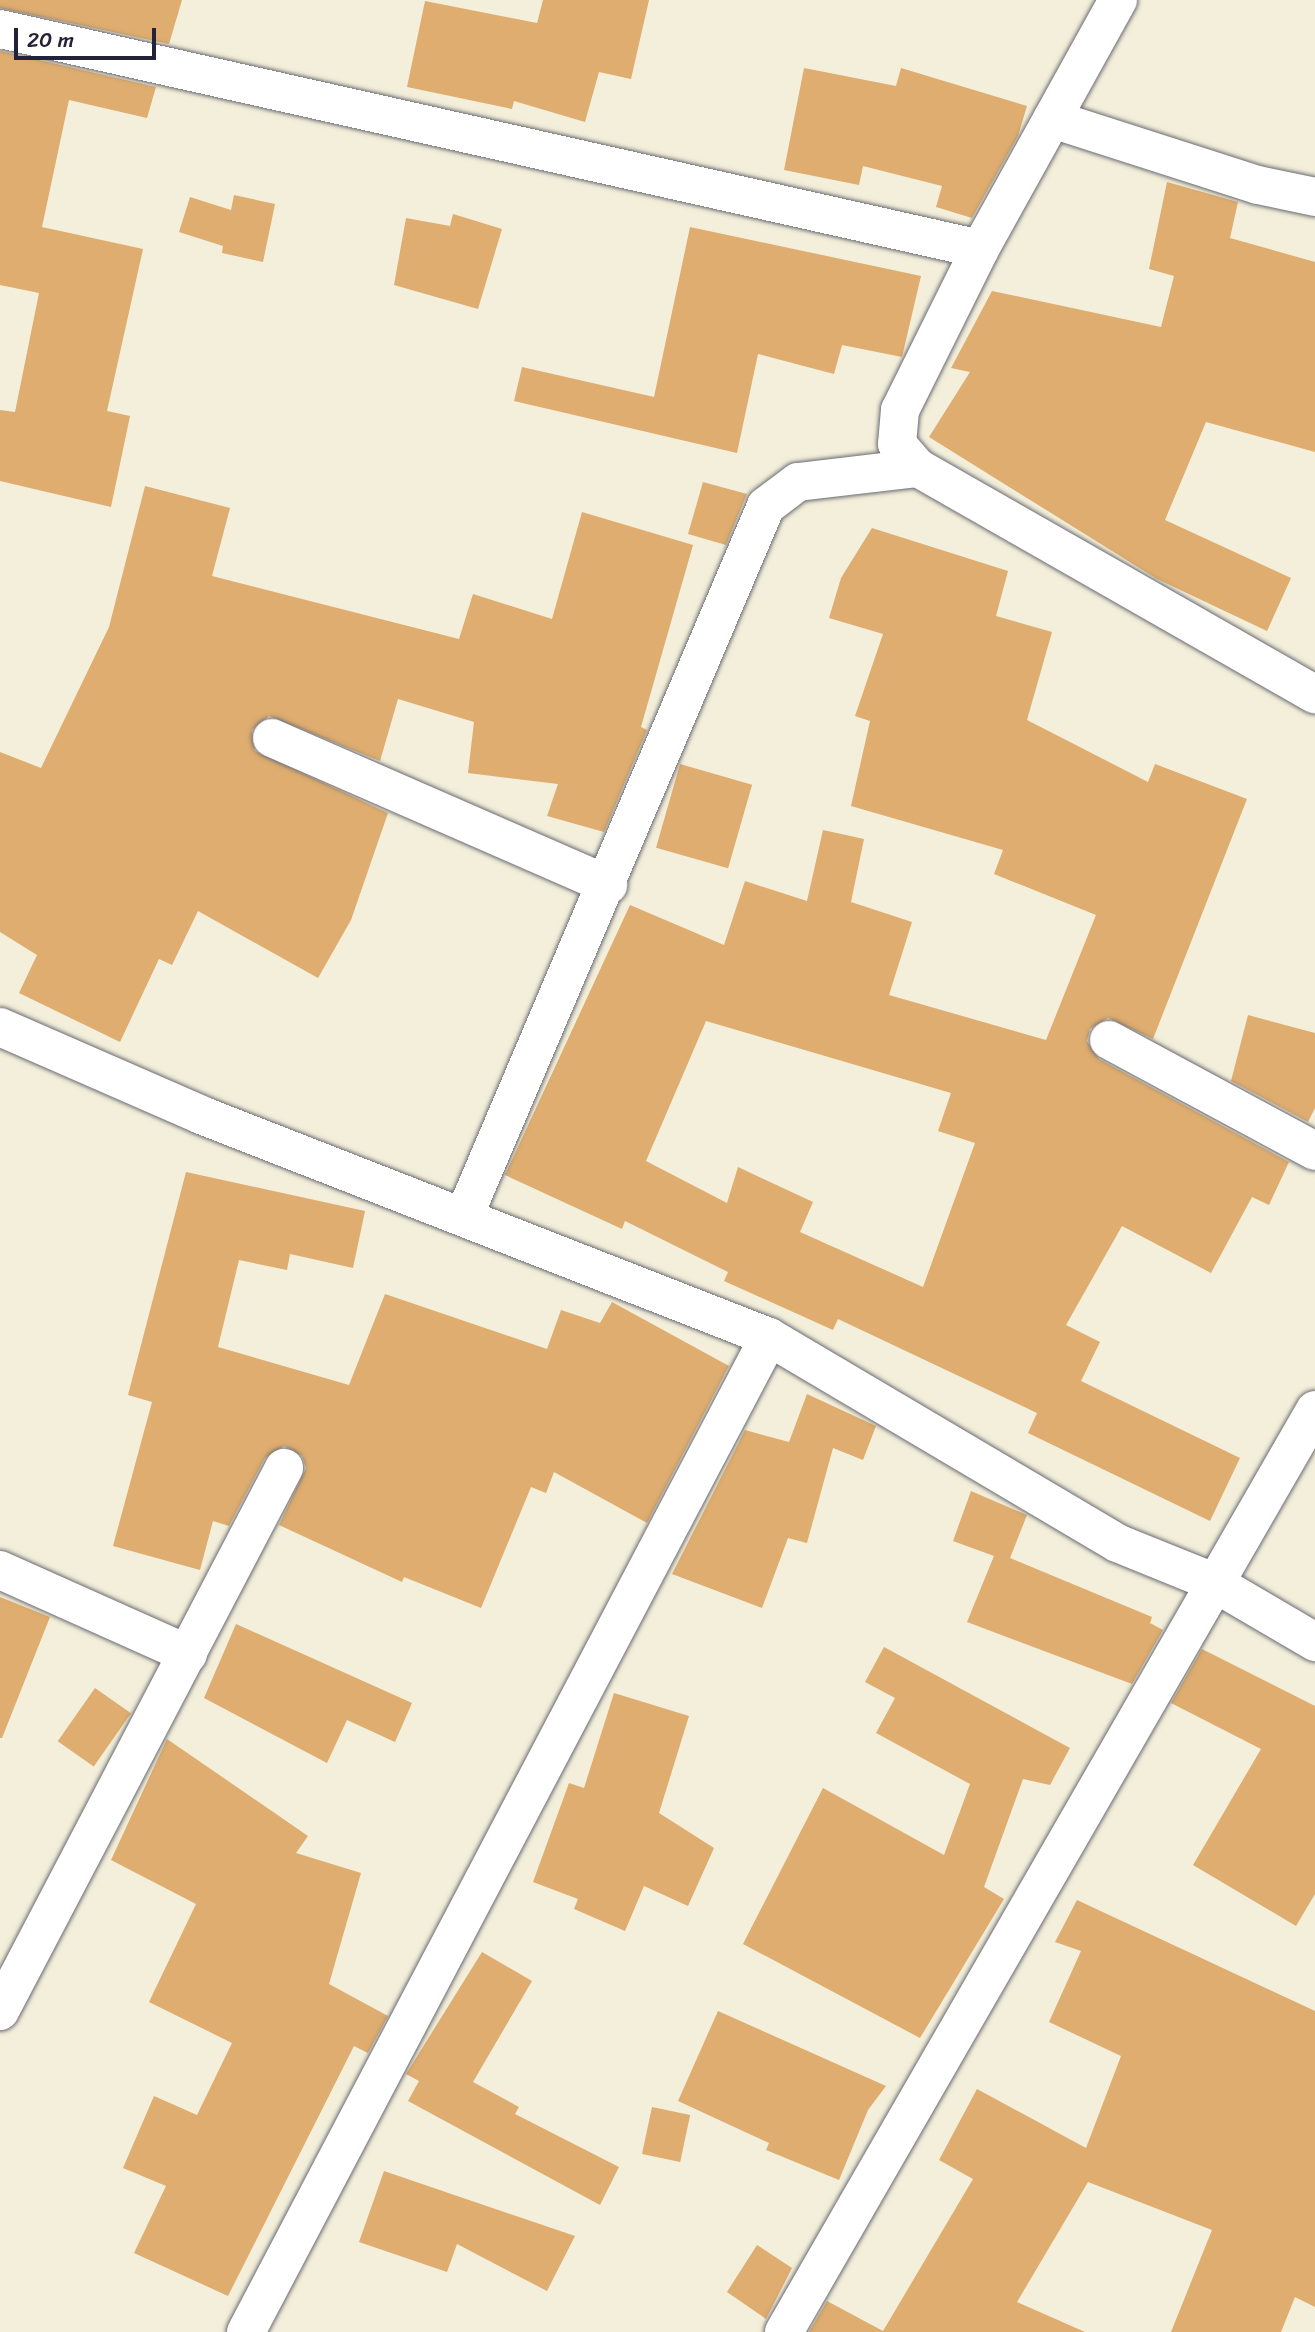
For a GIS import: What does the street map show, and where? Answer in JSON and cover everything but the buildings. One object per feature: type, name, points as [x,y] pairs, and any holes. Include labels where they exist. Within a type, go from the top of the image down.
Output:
[{"type":"street","points":[[1118,0],[980,249],[901,410],[897,444],[918,468],[1315,694]]},
{"type":"street","points":[[0,29],[980,249]]},
{"type":"street","points":[[1052,119],[1258,185],[1315,197]]},
{"type":"street","points":[[465,1214],[608,885],[766,506],[798,482],[918,468]]},
{"type":"street","points":[[272,738],[608,885]]},
{"type":"street","points":[[0,1027],[201,1115],[465,1214],[769,1337],[1117,1543],[1211,1581],[1315,1642]]},
{"type":"street","points":[[1109,1040],[1315,1151]]},
{"type":"street","points":[[246,2332],[769,1337]]},
{"type":"street","points":[[784,2332],[1211,1581],[1315,1410]]},
{"type":"street","points":[[0,2011],[284,1468]]},
{"type":"street","points":[[0,1570],[188,1654]]}]
